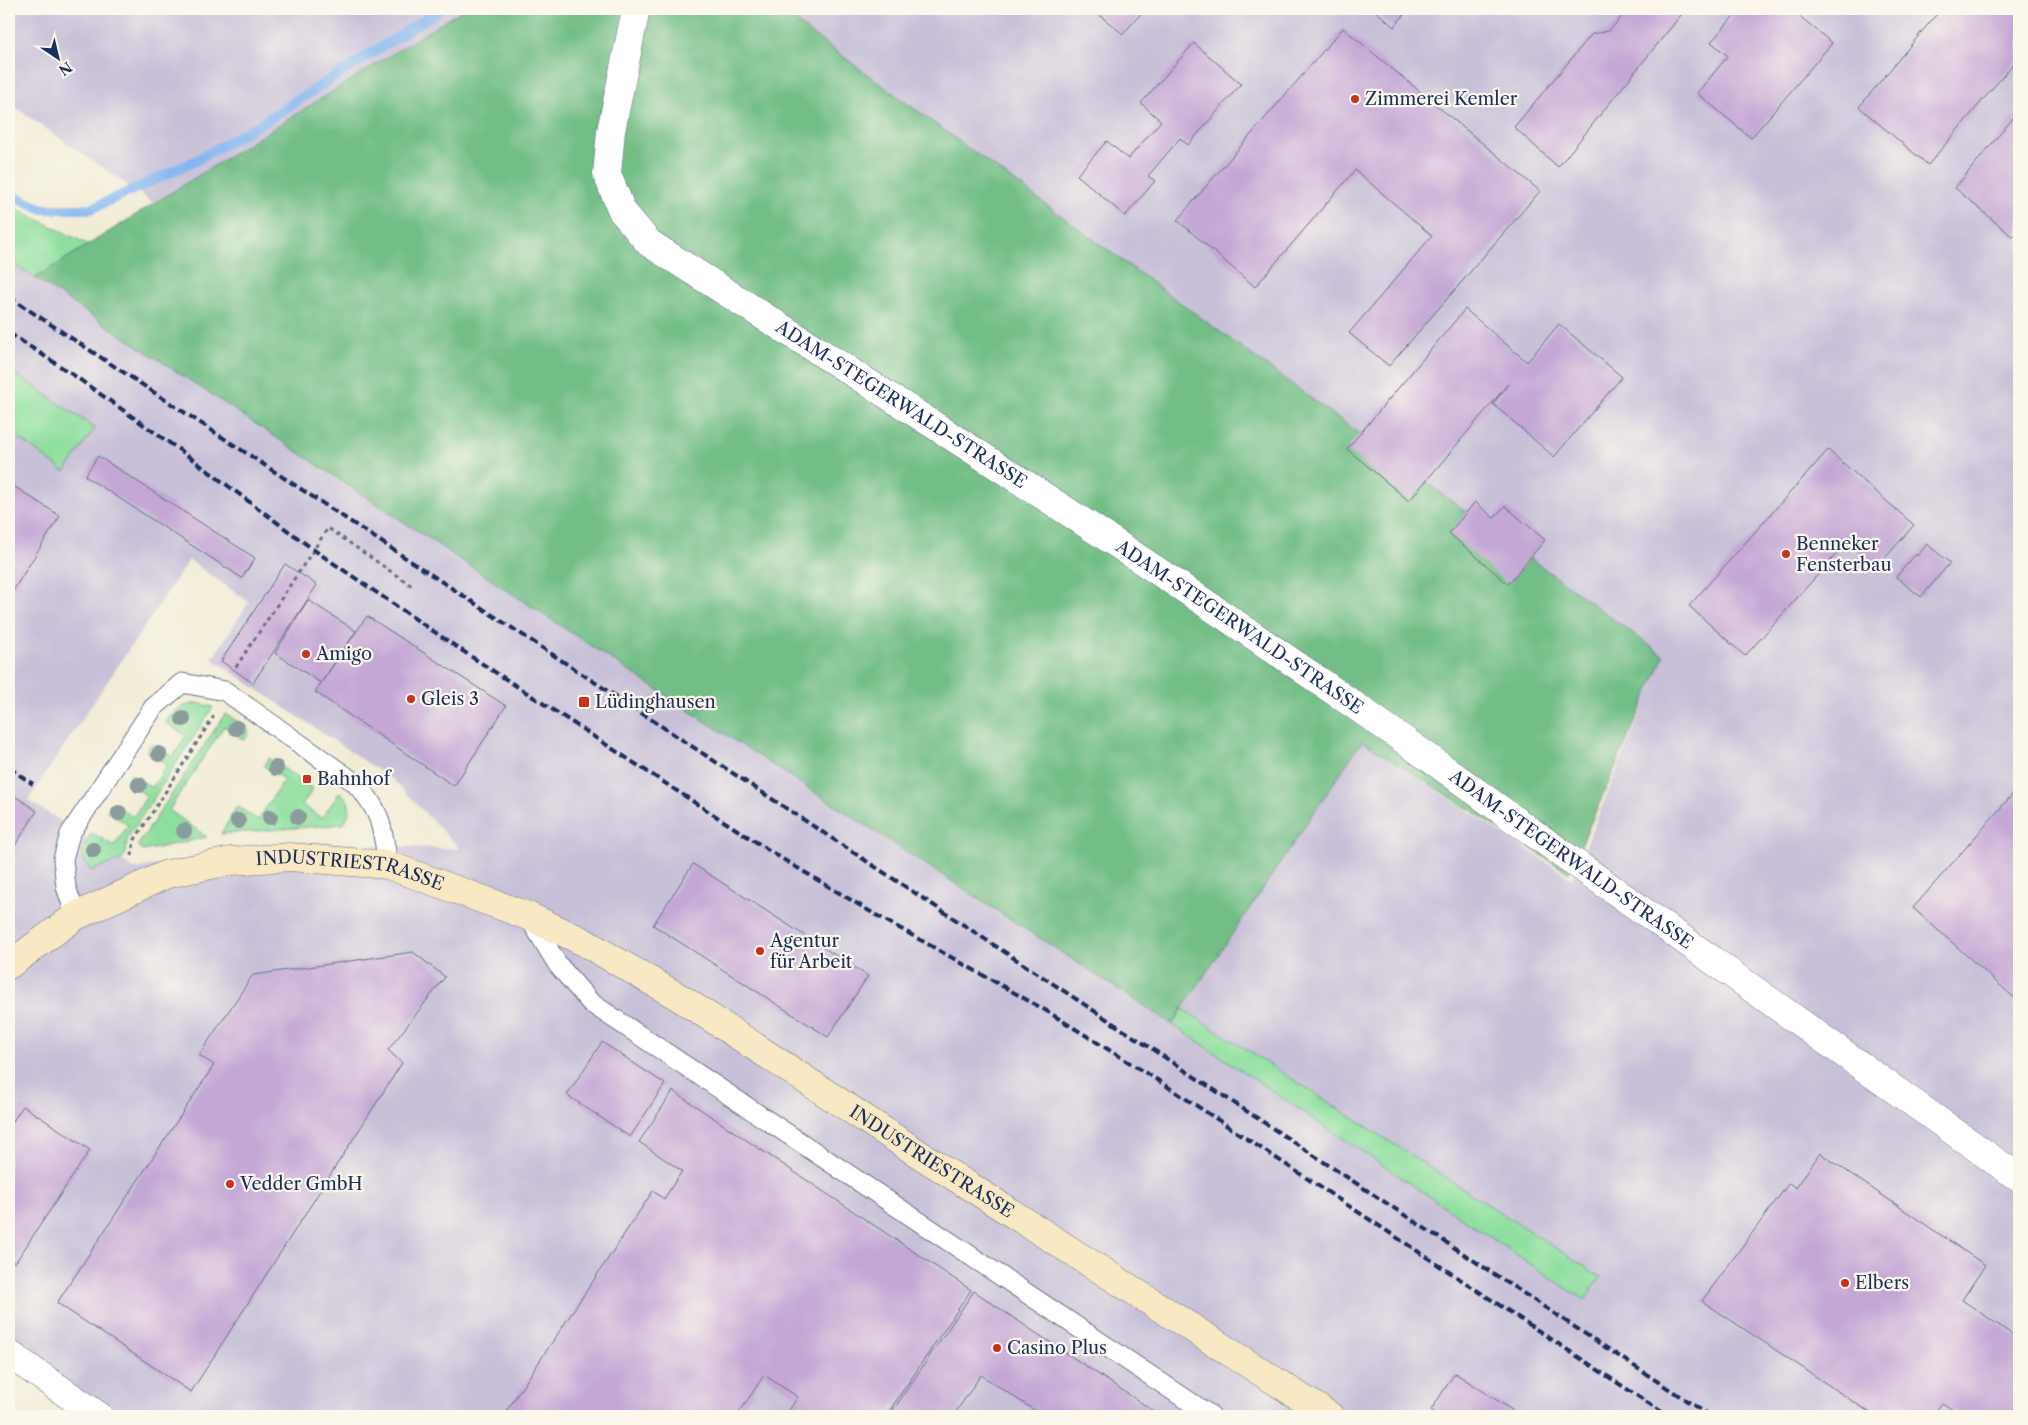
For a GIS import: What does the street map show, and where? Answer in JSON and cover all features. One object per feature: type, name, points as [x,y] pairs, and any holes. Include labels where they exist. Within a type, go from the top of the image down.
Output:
[{"type":"street","name":"ADAM-STEGERWALD-STRASSE","points":[[636,9],[611,130],[607,174],[622,211],[649,243],[978,453],[1180,585],[1437,762],[1494,805],[2019,1178]]},
{"type":"street","name":"INDUSTRIESTRASSE","points":[[9,965],[76,916],[155,880],[231,861],[290,857],[388,865],[528,916],[582,941],[682,999],[922,1156],[1330,1416]]},
{"type":"street","points":[[9,1354],[99,1416]]},
{"type":"lane","points":[[76,916],[66,887],[63,859],[70,834],[153,708],[182,683],[225,692],[354,782],[369,797],[382,823],[388,865]]},
{"type":"lane","points":[[528,916],[558,965],[591,1004],[1211,1416]]},
{"type":"path","points":[[155,880],[132,858],[134,841],[216,714],[232,672],[328,528],[412,586]]},
{"type":"shaded area","points":[[9,9],[464,9],[155,204],[9,103]]},
{"type":"shaded area","points":[[778,9],[2019,9],[2019,1416],[103,1416],[9,1356],[9,431],[65,472],[95,428],[9,370],[9,261],[700,718],[1172,1024],[1584,1300],[1601,1277],[1183,1009],[1362,741],[1572,879],[1664,656]],"holes":[[[189,560],[249,602],[212,659],[393,780],[460,849],[290,842],[134,869],[28,800]]]},
{"type":"green space","points":[[464,9],[778,9],[1664,656],[1569,873],[1362,741],[1172,1024],[700,718],[35,278]]},
{"type":"green space","points":[[9,205],[89,245],[35,278],[9,261]]},
{"type":"green space","points":[[9,370],[95,428],[65,472],[9,431]]},
{"type":"green space","points":[[197,703],[213,707],[127,839],[126,852],[123,859],[91,871],[84,860],[83,852],[92,833],[114,846],[128,825],[107,811],[112,803],[133,817],[147,796],[126,782],[131,774],[152,788],[167,765],[146,751],[151,743],[173,757],[186,736],[165,722],[179,709]]},
{"type":"green space","points":[[225,714],[247,727],[249,733],[244,740],[224,726],[169,810],[207,837],[143,851],[138,845]]},
{"type":"green space","points":[[269,758],[313,789],[302,805],[322,818],[340,792],[349,803],[348,815],[343,824],[221,834],[237,806],[258,820],[284,780],[264,766]]},
{"type":"green space","points":[[1183,1009],[1601,1277],[1584,1300],[1172,1024]]},
{"type":"building","points":[[1092,9],[1145,9],[1123,34]]},
{"type":"building","points":[[1373,9],[1409,9],[1394,27]]},
{"type":"building","points":[[1629,9],[1673,9],[1681,15],[1558,167],[1514,127],[1592,34],[1609,31]]},
{"type":"building","points":[[1740,9],[1791,9],[1832,43],[1751,138],[1697,93],[1728,56],[1711,42]]},
{"type":"building","points":[[1941,9],[2019,9],[2019,57],[1928,165],[1859,107]]},
{"type":"building","name":"Zimmerei Kemler","points":[[1343,28],[1540,191],[1389,366],[1349,333],[1432,236],[1355,170],[1255,287],[1177,220]]},
{"type":"building","points":[[1194,43],[1241,84],[1188,145],[1180,138],[1148,176],[1155,181],[1125,216],[1077,175],[1107,141],[1128,159],[1161,121],[1141,103]]},
{"type":"building","points":[[2019,111],[2019,230],[2013,237],[1955,188]]},
{"type":"building","points":[[1465,309],[1527,362],[1559,324],[1622,377],[1554,457],[1493,404],[1508,384],[1409,501],[1347,449]]},
{"type":"building","name":"Benneker Fensterbau","points":[[1828,450],[1914,525],[1877,567],[1848,541],[1745,656],[1689,606]]},
{"type":"building","points":[[98,456],[255,558],[242,578],[85,476]]},
{"type":"building","points":[[9,483],[60,516],[9,597]]},
{"type":"building","points":[[1475,502],[1494,518],[1505,506],[1545,540],[1508,584],[1449,533]]},
{"type":"building","points":[[1927,544],[1950,563],[1921,597],[1896,577]]},
{"type":"building","points":[[285,564],[317,585],[253,683],[221,661]]},
{"type":"building","points":[[308,600],[356,631],[321,683],[275,653]]},
{"type":"building","name":"Gleis 3","points":[[367,616],[506,706],[454,786],[315,692]]},
{"type":"building","points":[[2019,787],[2019,1002],[1913,908]]},
{"type":"building","points":[[9,792],[37,811],[9,855]]},
{"type":"building","name":"Agentur für Arbeit","points":[[693,864],[868,976],[828,1037],[653,925]]},
{"type":"building","name":"Vedder GmbH","points":[[413,952],[445,977],[388,1050],[402,1063],[191,1392],[57,1303],[214,1065],[199,1055],[253,975]]},
{"type":"building","points":[[602,1042],[665,1084],[630,1137],[567,1095]]},
{"type":"building","points":[[673,1091],[971,1290],[886,1416],[785,1416],[798,1397],[764,1375],[737,1416],[503,1416],[653,1191],[664,1199],[682,1171],[639,1142]]},
{"type":"building","points":[[23,1106],[90,1150],[15,1263],[9,1259],[9,1127]]},
{"type":"building","name":"Elbers","points":[[1820,1153],[1985,1265],[1962,1300],[2019,1339],[2019,1416],[1962,1416],[1942,1403],[1932,1416],[1875,1416],[1702,1301],[1789,1183],[1796,1188]]},
{"type":"building","name":"Casino Plus","points":[[974,1291],[1161,1416],[1043,1416],[981,1375],[953,1416],[889,1416]]},
{"type":"building","points":[[1455,1373],[1521,1416],[1440,1416],[1431,1410]]},
{"type":"waterway","points":[[9,194],[43,209],[91,209],[193,162],[270,118],[441,9]]},
{"type":"railway","points":[[9,297],[1710,1416]]},
{"type":"railway","points":[[9,333],[69,372],[188,456],[314,550],[452,644],[697,804],[781,858],[876,915],[1045,1010],[1159,1081],[1668,1416]]},
{"type":"railway","points":[[9,768],[33,784]]},
{"type":"place","name":"Zimmerei Kemler","points":[[1355,99]]},
{"type":"place","name":"Benneker Fensterbau","points":[[1786,554]]},
{"type":"place","name":"Amigo","points":[[306,654]]},
{"type":"place","name":"Gleis 3","points":[[411,699]]},
{"type":"place","name":"Lüdinghausen","points":[[584,702]]},
{"type":"place","name":"Bahnhof","points":[[307,779]]},
{"type":"place","name":"Agentur für Arbeit","points":[[760,951]]},
{"type":"place","name":"Vedder GmbH","points":[[230,1184]]},
{"type":"place","name":"Elbers","points":[[1845,1283]]},
{"type":"place","name":"Casino Plus","points":[[997,1348]]}]
